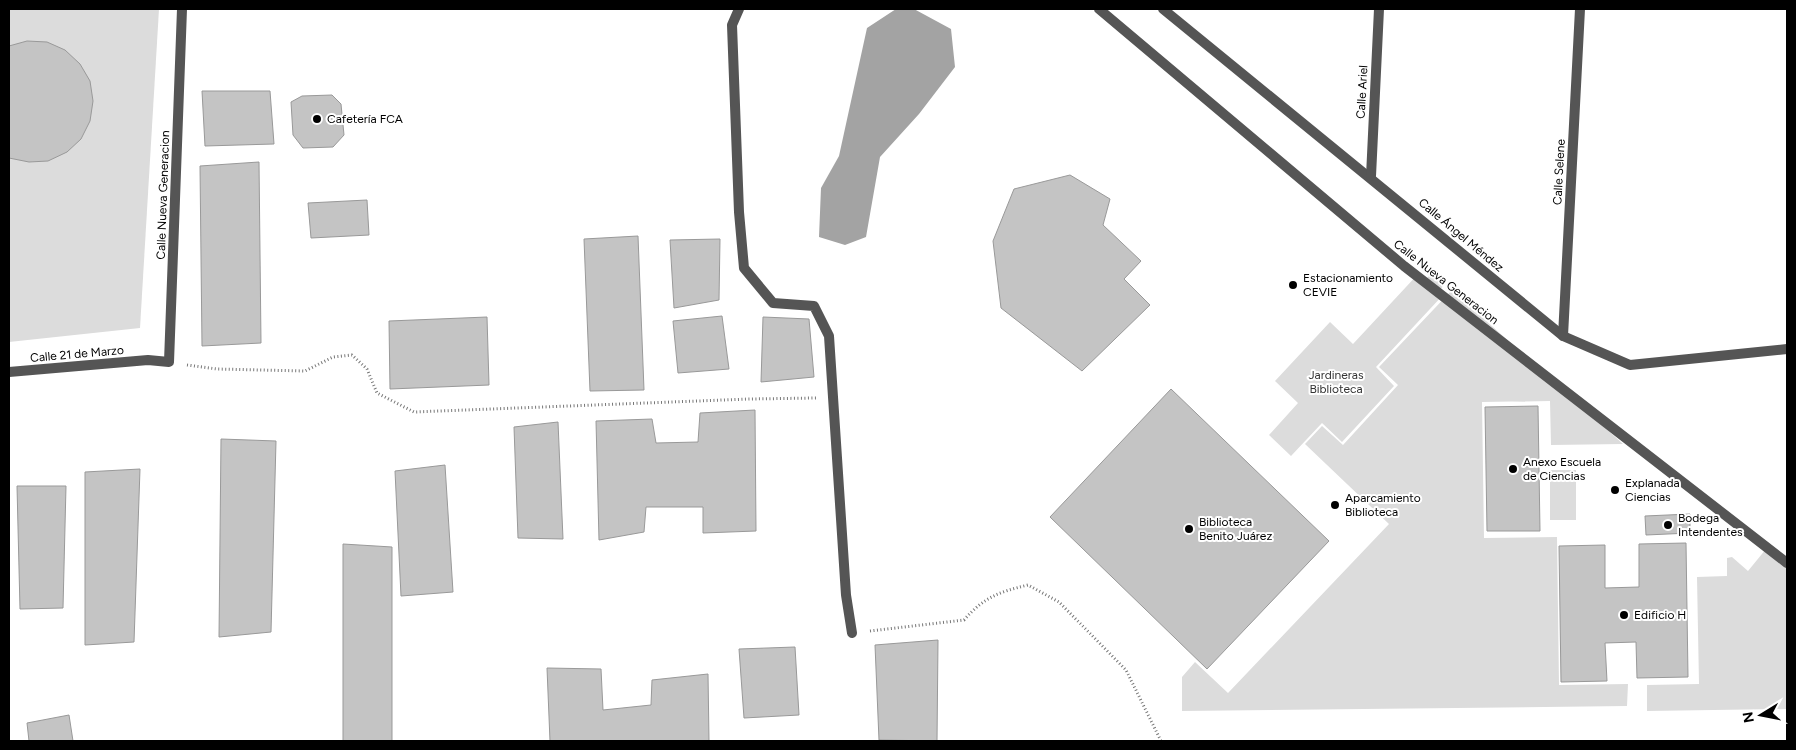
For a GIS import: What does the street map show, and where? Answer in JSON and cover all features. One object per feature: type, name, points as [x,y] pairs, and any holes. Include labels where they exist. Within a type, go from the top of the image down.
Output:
[{"type":"street","name":"Calle Nueva Generacion","points":[[169,362],[182,9]]},
{"type":"street","points":[[739,9],[732,25],[739,212],[744,268],[773,302],[814,306],[829,336],[846,595],[852,633]]},
{"type":"street","name":"Calle Nueva Generacion","points":[[1099,9],[1404,266],[1787,563]]},
{"type":"street","name":"Calle Ángel Méndez","points":[[1163,9],[1371,176],[1564,336],[1630,365],[1787,349]]},
{"type":"street","name":"Calle Ariel","points":[[1371,176],[1379,9]]},
{"type":"street","name":"Calle Selene","points":[[1564,336],[1580,9]]},
{"type":"street","name":"Calle 21 de Marzo","points":[[9,372],[148,360],[169,362]]},
{"type":"path","points":[[169,362],[217,369],[305,371],[333,357],[352,355],[367,369],[377,393],[414,412],[749,399],[834,398]]},
{"type":"path","points":[[852,633],[964,620],[978,604],[998,593],[1028,585],[1059,602],[1126,670],[1161,741]]},
{"type":"green space","points":[[9,9],[159,9],[140,328],[9,342]]},
{"type":"green space","name":"Jardineras Biblioteca","points":[[1419,273],[1426,279],[1432,273],[1445,284],[1439,291],[1443,295],[1376,367],[1394,386],[1342,442],[1322,423],[1291,456],[1269,435],[1298,403],[1275,381],[1330,322],[1353,344]]},
{"type":"green space","points":[[1452,290],[1623,444],[1551,445],[1550,401],[1482,402],[1484,538],[1557,537],[1559,685],[1628,684],[1627,706],[1182,711],[1182,677],[1195,662],[1228,693],[1389,524],[1305,444],[1322,426],[1343,445],[1398,385],[1379,367]]},
{"type":"green space","points":[[1550,470],[1576,470],[1576,520],[1550,520]]},
{"type":"green space","points":[[1766,549],[1787,567],[1787,709],[1647,711],[1647,685],[1699,684],[1697,577],[1727,576],[1727,558],[1732,557],[1748,571]]},
{"type":"shaded area","points":[[896,9],[914,9],[951,29],[955,67],[919,114],[880,157],[866,237],[845,245],[819,237],[821,188],[839,156],[867,28]]},
{"type":"building","points":[[27,41],[47,42],[65,50],[80,64],[90,81],[93,101],[90,121],[81,139],[67,152],[48,161],[29,162],[9,158],[9,46]]},
{"type":"building","points":[[202,91],[270,91],[274,144],[205,146]]},
{"type":"building","name":"Cafetería FCA","points":[[332,95],[341,104],[344,135],[333,147],[303,148],[293,135],[291,102],[302,96]]},
{"type":"building","points":[[259,162],[261,343],[202,346],[200,166]]},
{"type":"building","points":[[1070,175],[1110,199],[1103,225],[1141,261],[1124,279],[1150,305],[1082,371],[1001,308],[993,241],[1014,189]]},
{"type":"building","points":[[367,200],[369,235],[311,238],[308,203]]},
{"type":"building","points":[[638,236],[644,390],[590,391],[584,239]]},
{"type":"building","points":[[720,239],[719,300],[674,308],[670,240]]},
{"type":"building","points":[[722,316],[729,369],[678,373],[673,321]]},
{"type":"building","points":[[487,317],[489,385],[390,389],[389,321]]},
{"type":"building","points":[[763,317],[809,319],[814,377],[761,382]]},
{"type":"building","name":"Biblioteca Benito Juárez","points":[[1171,389],[1329,541],[1207,669],[1050,517]]},
{"type":"building","name":"Anexo Escuela de Ciencias","points":[[1538,406],[1540,531],[1487,531],[1485,407]]},
{"type":"building","points":[[755,410],[756,531],[703,533],[703,507],[646,507],[644,532],[599,540],[596,421],[652,419],[656,443],[698,442],[700,413]]},
{"type":"building","points":[[558,422],[563,539],[518,538],[514,427]]},
{"type":"building","points":[[221,439],[276,441],[271,632],[219,637]]},
{"type":"building","points":[[445,465],[453,592],[401,596],[395,471]]},
{"type":"building","points":[[140,469],[134,642],[85,645],[85,472]]},
{"type":"building","points":[[17,486],[66,486],[63,608],[20,609]]},
{"type":"building","name":"Bodega Intendentes","points":[[1690,514],[1690,533],[1646,535],[1645,516]]},
{"type":"building","name":"Edificio H","points":[[1686,543],[1688,677],[1637,678],[1636,642],[1605,643],[1607,681],[1561,682],[1559,546],[1605,545],[1605,588],[1639,587],[1639,544]]},
{"type":"building","points":[[343,544],[392,547],[392,741],[343,741]]},
{"type":"building","points":[[938,640],[937,741],[879,740],[875,645]]},
{"type":"building","points":[[795,647],[799,715],[744,718],[739,649]]},
{"type":"building","points":[[547,668],[601,669],[603,710],[651,705],[652,680],[708,674],[709,741],[550,741]]},
{"type":"building","points":[[69,715],[73,741],[29,741],[27,723]]},
{"type":"place","name":"Cafetería FCA","points":[[317,119]]},
{"type":"place","name":"Estacionamiento CEVIE","points":[[1293,285]]},
{"type":"place","name":"Anexo Escuela de Ciencias","points":[[1513,469]]},
{"type":"place","name":"Explanada Ciencias","points":[[1615,490]]},
{"type":"place","name":"Aparcamiento Biblioteca","points":[[1335,505]]},
{"type":"place","name":"Bodega Intendentes","points":[[1668,525]]},
{"type":"place","name":"Biblioteca Benito Juárez","points":[[1189,529]]},
{"type":"place","name":"Edificio H","points":[[1624,615]]}]
